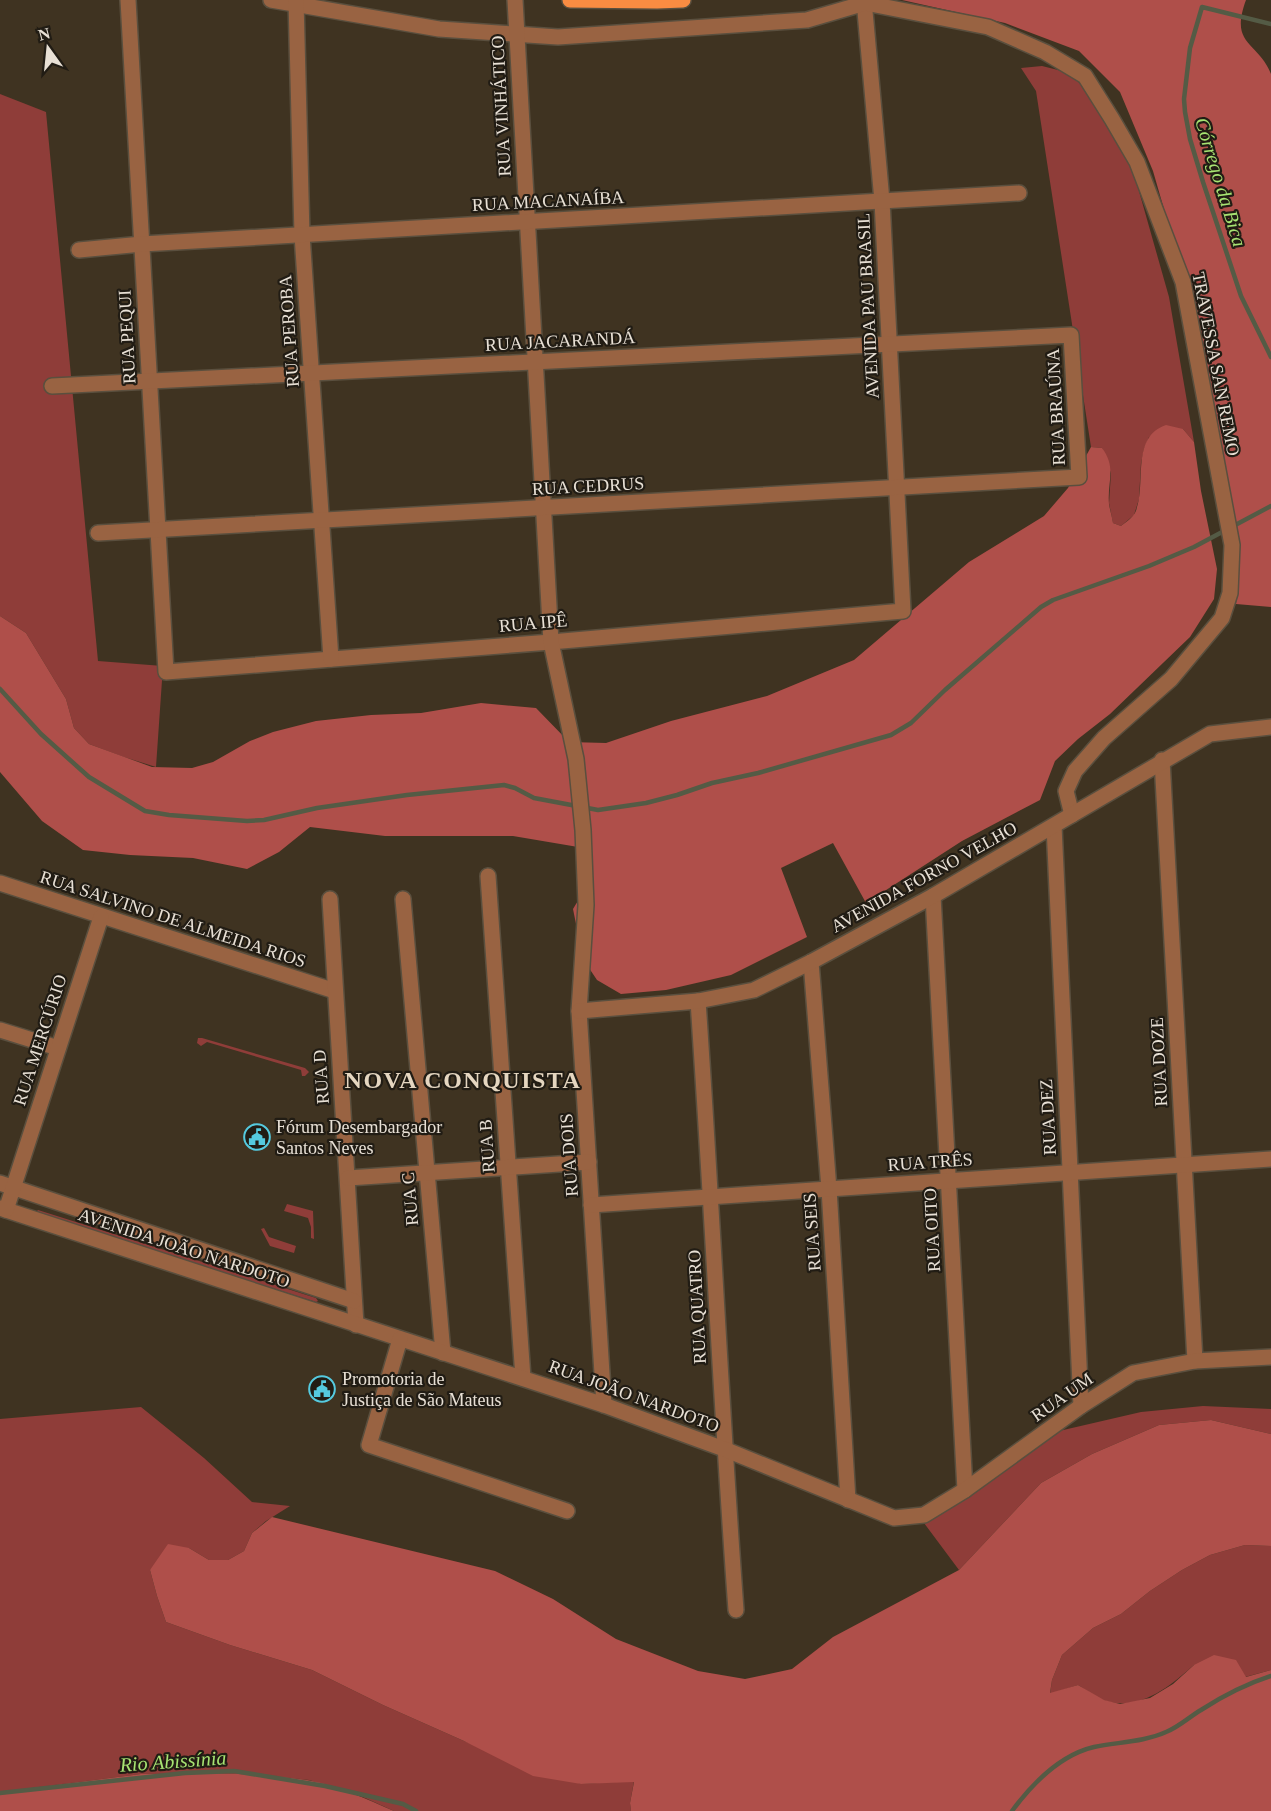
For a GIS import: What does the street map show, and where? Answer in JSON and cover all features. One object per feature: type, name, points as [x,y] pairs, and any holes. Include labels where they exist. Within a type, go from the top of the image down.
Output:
[{"type":"main road","points":[[570,0],[683,0]]},
{"type":"street","name":"RUA PEQUI","points":[[128,0],[166,672]]},
{"type":"street","points":[[271,0],[440,29],[558,37],[807,20],[864,1]]},
{"type":"street","name":"RUA VINHÁTICO","points":[[515,0],[551,642]]},
{"type":"street","name":"AVENIDA PAU BRASIL","points":[[864,1],[882,201],[903,611]]},
{"type":"street","name":"TRAVESSA SAN REMO","points":[[864,1],[988,27],[1045,52],[1085,76],[1137,162],[1183,282],[1232,545],[1230,593],[1222,618],[1171,679],[1104,738],[1075,771],[1066,791],[1072,815]]},
{"type":"street","name":"RUA PEROBA","points":[[296,3],[302,235],[331,659]]},
{"type":"street","name":"RUA MACANAÍBA","points":[[79,250],[142,244],[1019,193]]},
{"type":"street","name":"RUA JACARANDÁ","points":[[52,386],[1071,335]]},
{"type":"street","name":"RUA BRAÚNA","points":[[1071,335],[1079,477]]},
{"type":"street","name":"RUA CEDRUS","points":[[99,533],[1079,477]]},
{"type":"street","name":"RUA IPÊ","points":[[166,672],[551,642],[903,611]]},
{"type":"street","name":"RUA DOIS","points":[[551,642],[576,759],[584,830],[586,905],[579,1011],[604,1405]]},
{"type":"street","name":"AVENIDA FORNO VELHO","points":[[579,1011],[698,1001],[754,990],[933,896],[1210,734],[1271,727]]},
{"type":"street","name":"RUA DOZE","points":[[1162,760],[1195,1361]]},
{"type":"street","name":"RUA DEZ","points":[[1054,826],[1081,1406]]},
{"type":"street","name":"RUA B","points":[[488,876],[523,1378]]},
{"type":"street","name":"RUA SALVINO DE ALMEIDA RIOS","points":[[0,883],[335,992]]},
{"type":"street","name":"RUA OITO","points":[[933,896],[965,1490]]},
{"type":"street","name":"RUA D","points":[[330,898],[356,1325]]},
{"type":"street","name":"RUA C","points":[[403,899],[443,1353]]},
{"type":"street","name":"RUA MERCÚRIO","points":[[3,1209],[6,1186],[58,1048],[101,917]]},
{"type":"street","name":"RUA SEIS","points":[[811,962],[829,1189],[848,1500]]},
{"type":"street","name":"RUA QUATRO","points":[[698,1001],[724,1449],[736,1610]]},
{"type":"street","points":[[0,1030],[58,1048]]},
{"type":"street","name":"RUA TRÊS","points":[[591,1205],[1271,1159]]},
{"type":"street","points":[[348,1178],[589,1162]]},
{"type":"street","name":"AVENIDA JOÃO NARDOTO","points":[[6,1186],[354,1301]]},
{"type":"street","name":"AVENIDA JOÃO NARDOTO","points":[[3,1209],[356,1325]]},
{"type":"street","name":"RUA JOÃO NARDOTO","points":[[356,1325],[604,1405],[724,1449],[894,1518]]},
{"type":"street","points":[[400,1339],[369,1445],[567,1511]]},
{"type":"street","name":"RUA UM","points":[[894,1518],[924,1515],[965,1490],[1081,1406],[1132,1373],[1195,1361],[1271,1357]]},
{"type":"shaded area","points":[[902,0],[1246,0],[1241,26],[1243,35],[1271,74],[1271,607],[1236,604],[1238,578],[1170,230],[1153,171],[1120,92],[1079,51],[1005,23]]},
{"type":"shaded area","points":[[1042,66],[1070,73],[1102,107],[1133,170],[1169,297],[1194,442],[1183,429],[1149,437],[1141,463],[1139,499],[1134,515],[1121,526],[1113,523],[1109,503],[1111,473],[1102,448],[1091,447],[1036,91],[1021,68]]},
{"type":"shaded area","points":[[0,94],[46,112],[98,661],[163,666],[156,767],[89,744],[74,728],[66,699],[26,633],[0,616]]},
{"type":"shaded area","points":[[1166,425],[1183,429],[1194,442],[1201,491],[1217,569],[1214,599],[1190,637],[1110,714],[1055,761],[1040,800],[962,841],[866,903],[833,843],[781,868],[807,937],[731,975],[666,990],[621,994],[597,980],[583,959],[573,909],[582,894],[578,847],[513,836],[385,836],[310,827],[279,852],[247,869],[193,858],[83,850],[42,821],[0,772],[0,616],[26,633],[66,699],[74,728],[89,744],[152,767],[192,768],[213,762],[250,741],[273,732],[316,721],[371,715],[421,713],[481,703],[536,708],[569,742],[606,743],[671,721],[767,696],[854,660],[969,562],[1044,516],[1068,488],[1091,447],[1102,448],[1107,455],[1110,469],[1109,506],[1113,523],[1121,526],[1134,515],[1139,502],[1141,463],[1147,440],[1155,431]]},
{"type":"shaded area","points":[[198,1038],[305,1068],[309,1072],[302,1076],[301,1070],[207,1042],[201,1046],[197,1043]]},
{"type":"shaded area","points":[[287,1204],[313,1211],[314,1239],[311,1238],[308,1218],[284,1211]]},
{"type":"shaded area","points":[[38,1210],[316,1298],[318,1301],[38,1214],[36,1212]]},
{"type":"shaded area","points":[[264,1228],[269,1237],[296,1246],[294,1253],[270,1246],[261,1229]]},
{"type":"shaded area","points":[[1203,1406],[1271,1409],[1271,1434],[1211,1420],[1159,1425],[1092,1454],[1041,1483],[959,1570],[924,1523],[1059,1431],[1141,1412]]},
{"type":"shaded area","points":[[141,1407],[204,1458],[252,1502],[290,1506],[252,1533],[244,1551],[228,1560],[209,1560],[189,1548],[150,1570],[166,1622],[230,1645],[312,1670],[464,1741],[581,1784],[634,1781],[631,1811],[394,1811],[354,1793],[309,1780],[264,1775],[210,1773],[141,1774],[0,1792],[0,1419]]},
{"type":"shaded area","points":[[1211,1420],[1271,1434],[1271,1546],[1245,1545],[1210,1555],[1150,1591],[1121,1614],[1093,1628],[1062,1655],[1052,1680],[1050,1693],[1078,1685],[1104,1700],[1120,1704],[1150,1698],[1173,1684],[1194,1665],[1214,1655],[1236,1660],[1246,1677],[1271,1670],[1271,1811],[631,1811],[630,1803],[634,1782],[581,1784],[533,1776],[312,1670],[230,1645],[166,1622],[150,1570],[168,1544],[189,1548],[209,1560],[228,1560],[244,1551],[252,1533],[272,1517],[495,1571],[553,1599],[616,1639],[698,1671],[745,1679],[792,1669],[833,1637],[959,1570],[1041,1483],[1092,1454],[1159,1425]]},
{"type":"shaded area","points":[[1245,1545],[1271,1546],[1271,1670],[1245,1677],[1194,1665],[1154,1695],[1131,1703],[1106,1701],[1078,1685],[1050,1694],[1052,1680],[1062,1655],[1093,1628],[1121,1614],[1182,1570],[1210,1555]]},
{"type":"shaded area","points":[[210,1773],[295,1778],[318,1782],[394,1811],[0,1811],[0,1792],[141,1774]]},
{"type":"waterway","name":"Córrego da Bica","points":[[1271,24],[1202,7],[1190,48],[1184,99],[1190,139],[1241,296],[1271,357]]},
{"type":"waterway","points":[[0,689],[41,734],[89,777],[145,811],[247,821],[264,820],[317,808],[407,795],[504,785],[534,798],[598,810],[646,803],[891,735],[911,723],[945,690],[1041,607],[1053,600],[1149,566],[1194,547],[1271,506]]},
{"type":"waterway","name":"Rio Abissínia","points":[[1012,1811],[1038,1781],[1070,1757],[1094,1747],[1140,1740],[1166,1732],[1226,1695],[1271,1676]]},
{"type":"waterway","name":"Rio Abissínia","points":[[0,1793],[185,1773],[234,1771],[325,1786],[403,1804],[416,1811]]},
{"type":"place","name":"Fórum Desembargador Santos Neves","points":[[257,1137]]},
{"type":"place","name":"Promotoria de Justiça de São Mateus","points":[[322,1389]]},
{"type":"district","name":"NOVA CONQUISTA","points":[[463,1080]]}]
